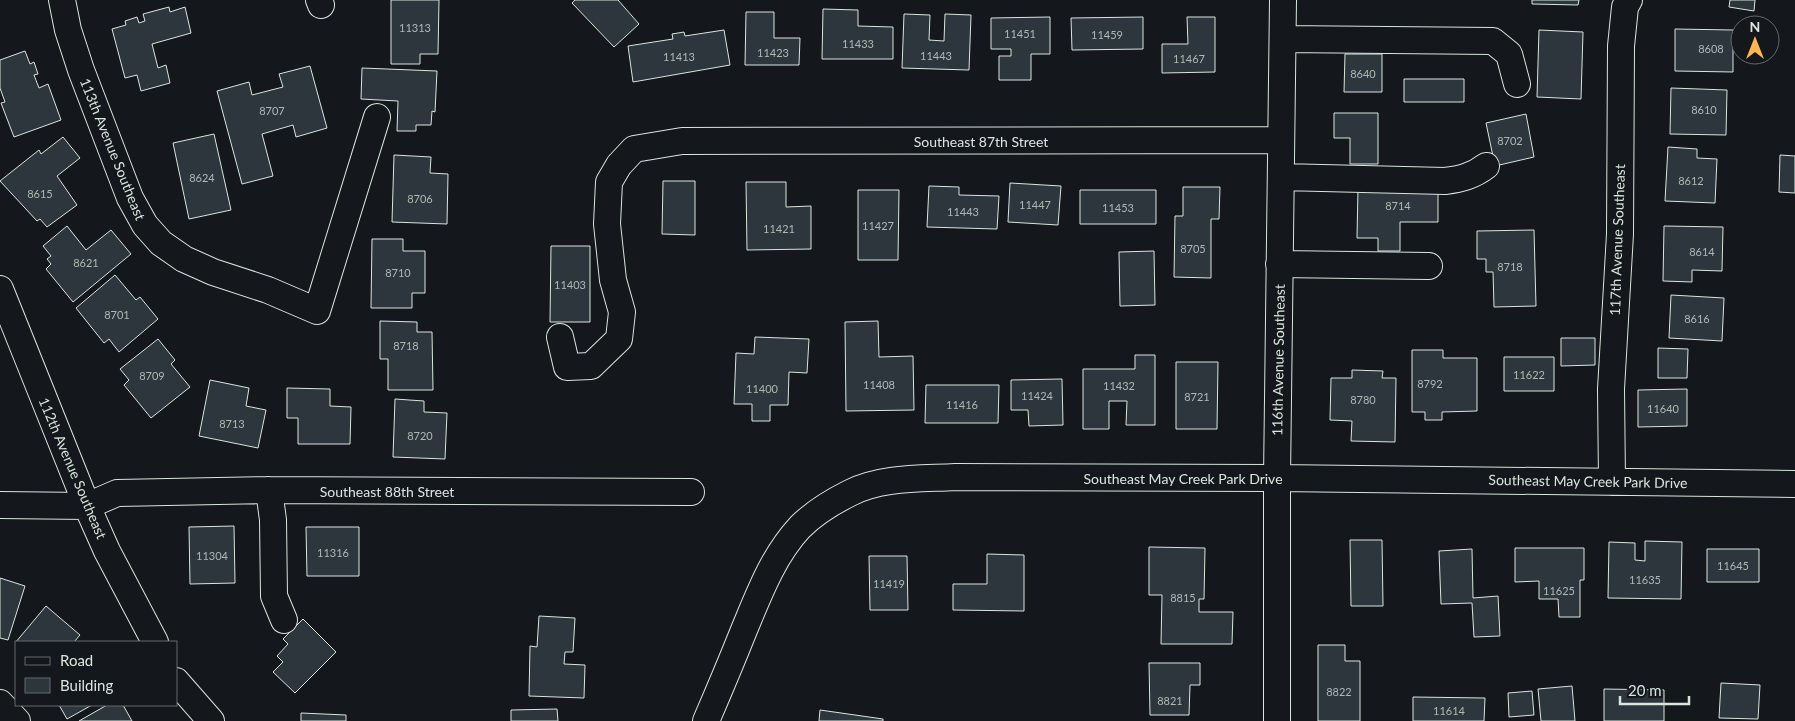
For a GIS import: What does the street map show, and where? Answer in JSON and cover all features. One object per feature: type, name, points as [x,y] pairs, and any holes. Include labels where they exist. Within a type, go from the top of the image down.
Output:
[{"type":"street","name":"113th Avenue Southeast","points":[[62,0],[68,30],[81,70],[130,198],[145,225],[161,243],[184,260],[213,272],[268,290],[317,311],[377,117]]},
{"type":"street","name":"116th Avenue Southeast","points":[[1277,721],[1277,478],[1283,0]]},
{"type":"street","name":"117th Avenue Southeast","points":[[1612,482],[1611,389],[1620,234],[1621,46],[1626,7],[1629,0]]},
{"type":"street","points":[[1283,39],[1493,41],[1509,54],[1517,84]]},
{"type":"street","name":"Southeast 87th Street","points":[[560,337],[567,367],[591,366],[619,339],[622,312],[613,280],[607,224],[609,182],[619,165],[634,149],[682,141],[1281,140]]},
{"type":"street","points":[[1281,177],[1445,181],[1462,179],[1475,174],[1486,166]]},
{"type":"street","points":[[1280,264],[1429,266]]},
{"type":"street","name":"112th Avenue Southeast","points":[[0,289],[87,506],[108,552],[155,641]]},
{"type":"street","name":"Southeast May Creek Park Drive","points":[[706,721],[762,586],[780,553],[801,527],[825,508],[851,492],[888,482],[955,477],[1277,478],[1795,484]]},
{"type":"street","points":[[269,490],[273,520],[274,596],[284,620]]},
{"type":"street","name":"Southeast 88th Street","points":[[87,506],[117,493],[269,490],[691,492]]},
{"type":"street","points":[[0,505],[87,506]]},
{"type":"street","points":[[178,684],[210,721]]},
{"type":"street","points":[[178,688],[190,721]]},
{"type":"street","points":[[0,703],[17,721]]},
{"type":"building","points":[[391,0],[439,0],[438,54],[420,54],[420,64],[391,64]]},
{"type":"building","points":[[575,0],[618,0],[639,24],[614,47],[572,3]]},
{"type":"building","points":[[1532,0],[1579,0],[1578,5],[1532,4]]},
{"type":"building","points":[[1730,0],[1755,0],[1754,11],[1729,7]]},
{"type":"building","points":[[169,7],[170,12],[185,7],[191,33],[152,44],[158,68],[166,65],[170,83],[141,91],[137,75],[125,78],[112,29],[126,25],[125,21],[137,17],[139,23],[145,21],[143,14]]},
{"type":"building","points":[[823,9],[858,10],[858,26],[893,27],[893,59],[822,59]]},
{"type":"building","points":[[746,12],[774,12],[774,38],[800,38],[799,65],[745,65]]},
{"type":"building","points":[[904,14],[930,15],[929,40],[944,41],[945,14],[971,15],[969,70],[902,68]]},
{"type":"building","points":[[1050,17],[1050,54],[1031,54],[1031,80],[999,80],[999,56],[1011,56],[1011,49],[991,49],[991,18]]},
{"type":"building","points":[[1143,17],[1143,49],[1072,50],[1071,18]]},
{"type":"building","points":[[1187,17],[1215,17],[1215,72],[1162,73],[1162,44],[1188,44]]},
{"type":"building","points":[[1675,29],[1730,30],[1730,65],[1733,65],[1733,72],[1675,71]]},
{"type":"building","points":[[724,30],[730,65],[633,82],[628,46],[673,39],[672,34],[684,32],[685,36]]},
{"type":"building","points":[[1539,30],[1583,32],[1581,99],[1537,97]]},
{"type":"building","points":[[25,51],[30,64],[34,62],[38,74],[34,75],[39,88],[48,84],[61,120],[14,137],[1,103],[5,102],[0,88],[0,60]]},
{"type":"building","points":[[1345,54],[1382,54],[1382,92],[1344,92]]},
{"type":"building","points":[[310,66],[327,128],[296,137],[293,125],[262,134],[273,176],[242,184],[217,91],[249,82],[252,95],[283,87],[279,74]]},
{"type":"building","points":[[362,68],[437,71],[435,112],[432,111],[431,125],[416,125],[416,131],[397,131],[398,101],[361,99]]},
{"type":"building","points":[[1404,79],[1464,79],[1464,102],[1404,102]]},
{"type":"building","points":[[1671,88],[1727,90],[1726,135],[1670,134]]},
{"type":"building","points":[[1334,113],[1378,113],[1378,164],[1350,164],[1350,138],[1334,138]]},
{"type":"building","points":[[1526,114],[1534,157],[1495,166],[1486,123]]},
{"type":"building","points":[[214,134],[231,210],[189,219],[173,143]]},
{"type":"building","points":[[63,137],[80,158],[57,176],[77,205],[47,227],[40,219],[37,221],[0,181],[39,150],[41,154]]},
{"type":"building","points":[[1668,147],[1697,149],[1697,158],[1717,159],[1715,203],[1665,201]]},
{"type":"building","points":[[394,155],[431,157],[430,173],[448,174],[447,224],[392,222]]},
{"type":"building","points":[[1780,155],[1795,156],[1795,193],[1779,192]]},
{"type":"building","points":[[663,181],[695,181],[695,235],[662,234]]},
{"type":"building","points":[[746,182],[786,182],[786,207],[811,206],[811,249],[747,250]]},
{"type":"building","points":[[1010,183],[1061,186],[1058,225],[1008,222]]},
{"type":"building","points":[[929,186],[959,187],[959,195],[999,196],[997,229],[927,227]]},
{"type":"building","points":[[1183,187],[1220,187],[1219,219],[1211,219],[1211,278],[1174,277],[1175,216],[1183,216]]},
{"type":"building","points":[[1358,187],[1438,188],[1438,222],[1400,222],[1400,251],[1378,251],[1378,238],[1357,238]]},
{"type":"building","points":[[858,190],[899,190],[898,260],[858,260]]},
{"type":"building","points":[[1080,190],[1156,190],[1156,224],[1080,224]]},
{"type":"building","points":[[67,226],[86,250],[111,230],[131,254],[73,302],[46,269],[51,264],[47,259],[51,256],[43,246]]},
{"type":"building","points":[[1664,226],[1723,227],[1722,271],[1692,270],[1692,282],[1663,281]]},
{"type":"building","points":[[1534,230],[1536,306],[1494,307],[1493,272],[1486,272],[1486,259],[1477,259],[1477,231]]},
{"type":"building","points":[[372,239],[403,239],[403,251],[425,251],[425,293],[412,293],[412,308],[371,308]]},
{"type":"building","points":[[551,246],[590,246],[590,322],[550,322]]},
{"type":"building","points":[[1154,251],[1155,305],[1120,306],[1119,252]]},
{"type":"building","points":[[115,275],[136,300],[140,297],[158,319],[119,352],[109,339],[104,343],[76,308]]},
{"type":"building","points":[[1671,295],[1724,298],[1722,341],[1669,338]]},
{"type":"building","points":[[380,321],[417,322],[417,332],[432,332],[433,390],[388,390],[388,359],[380,359]]},
{"type":"building","points":[[878,321],[879,357],[913,356],[914,410],[846,411],[845,322]]},
{"type":"building","points":[[755,337],[809,339],[807,373],[789,372],[788,405],[770,405],[770,421],[752,421],[752,404],[734,404],[736,353],[754,354]]},
{"type":"building","points":[[1561,338],[1595,338],[1595,365],[1561,366]]},
{"type":"building","points":[[158,339],[175,360],[171,364],[190,387],[151,418],[124,385],[129,380],[120,369]]},
{"type":"building","points":[[1658,348],[1688,349],[1687,378],[1658,378]]},
{"type":"building","points":[[1412,350],[1443,350],[1443,358],[1477,358],[1477,411],[1442,412],[1442,420],[1425,420],[1425,412],[1412,412]]},
{"type":"building","points":[[1135,355],[1155,355],[1155,425],[1126,425],[1127,401],[1109,401],[1109,429],[1083,429],[1083,369],[1135,369]]},
{"type":"building","points":[[1504,357],[1554,357],[1554,391],[1504,391]]},
{"type":"building","points":[[1176,362],[1218,362],[1217,429],[1176,429]]},
{"type":"building","points":[[1352,370],[1383,371],[1382,378],[1396,378],[1395,442],[1351,441],[1352,421],[1330,420],[1331,378],[1352,378]]},
{"type":"building","points":[[1062,379],[1063,425],[1029,426],[1028,410],[1011,410],[1011,380]]},
{"type":"building","points":[[210,380],[249,388],[246,406],[266,410],[258,448],[199,436]]},
{"type":"building","points":[[926,385],[999,385],[998,423],[925,423]]},
{"type":"building","points":[[287,388],[330,389],[330,406],[351,407],[350,444],[298,444],[298,418],[287,418]]},
{"type":"building","points":[[1687,389],[1687,426],[1638,427],[1638,390]]},
{"type":"building","points":[[395,399],[424,401],[424,412],[447,413],[445,459],[393,457]]},
{"type":"building","points":[[234,526],[235,583],[190,584],[189,527]]},
{"type":"building","points":[[306,527],[359,527],[359,576],[307,576]]},
{"type":"building","points":[[1350,540],[1382,540],[1383,606],[1351,606]]},
{"type":"building","points":[[1645,541],[1682,542],[1681,599],[1608,598],[1609,542],[1635,543],[1635,560],[1645,561]]},
{"type":"building","points":[[1149,547],[1205,548],[1204,599],[1199,599],[1199,612],[1233,612],[1232,644],[1161,644],[1162,595],[1149,595]]},
{"type":"building","points":[[1515,548],[1584,548],[1584,580],[1580,580],[1580,617],[1559,617],[1558,599],[1539,599],[1539,581],[1515,582]]},
{"type":"building","points":[[1472,549],[1473,598],[1498,596],[1500,636],[1474,637],[1472,603],[1441,604],[1439,551]]},
{"type":"building","points":[[1707,549],[1759,549],[1759,582],[1707,582]]},
{"type":"building","points":[[987,554],[1024,555],[1024,611],[953,610],[953,584],[987,584]]},
{"type":"building","points":[[869,556],[907,556],[908,610],[870,610]]},
{"type":"building","points":[[0,578],[25,586],[8,640],[0,638]]},
{"type":"building","points":[[46,606],[80,635],[75,641],[17,641]]},
{"type":"building","points":[[539,616],[575,618],[573,652],[565,652],[564,664],[585,665],[584,698],[529,696],[530,646],[537,647]]},
{"type":"building","points":[[303,619],[336,652],[295,693],[273,672],[283,662],[277,656],[288,644],[283,639]]},
{"type":"building","points":[[1318,645],[1345,645],[1345,661],[1360,661],[1360,721],[1318,721]]},
{"type":"building","points":[[1149,663],[1200,663],[1200,685],[1190,685],[1189,715],[1150,715]]},
{"type":"building","points":[[1721,683],[1760,685],[1758,719],[1719,718]]},
{"type":"building","points":[[1572,686],[1575,721],[1541,721],[1538,689]]},
{"type":"building","points":[[1604,689],[1664,690],[1664,721],[1604,721]]},
{"type":"building","points":[[1532,691],[1534,715],[1509,717],[1508,693]]},
{"type":"building","points":[[1413,697],[1485,698],[1484,721],[1413,721]]},
{"type":"building","points":[[60,706],[90,706],[67,719]]},
{"type":"building","points":[[105,706],[124,706],[132,721],[79,721]]},
{"type":"building","points":[[557,709],[558,721],[511,721],[511,710]]},
{"type":"building","points":[[820,710],[883,719],[883,721],[819,721]]},
{"type":"building","points":[[301,713],[346,715],[346,721],[301,721]]}]
